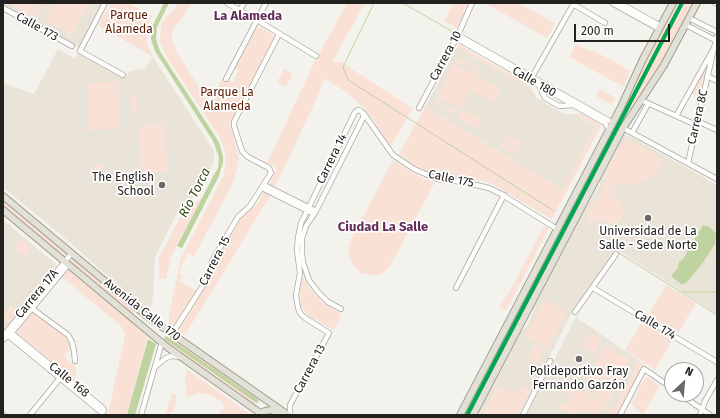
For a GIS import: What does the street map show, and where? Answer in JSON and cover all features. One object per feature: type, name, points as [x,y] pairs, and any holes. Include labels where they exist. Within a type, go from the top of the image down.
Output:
[{"type":"main road","points":[[460,415],[613,123],[673,3]]},
{"type":"main road","points":[[474,415],[623,128],[664,65],[697,3]]},
{"type":"main road","name":"Avenida Calle 170","points":[[3,196],[142,312],[289,415]]},
{"type":"main road","name":"Avenida Calle 170","points":[[3,210],[182,358],[261,414]]},
{"type":"main road","points":[[261,414],[265,411],[271,410],[282,415]]},
{"type":"street","points":[[105,3],[80,51],[124,75]]},
{"type":"street","points":[[227,3],[316,56]]},
{"type":"street","points":[[240,10],[244,3]]},
{"type":"street","points":[[226,79],[266,3]]},
{"type":"street","name":"Carrera 10","points":[[418,108],[457,36],[472,3]]},
{"type":"street","points":[[612,3],[622,5],[660,28]]},
{"type":"street","points":[[532,77],[574,4],[605,23]]},
{"type":"street","name":"Calle 173","points":[[3,8],[72,46]]},
{"type":"street","points":[[689,18],[717,32]]},
{"type":"street","points":[[686,25],[716,38]]},
{"type":"street","name":"Carrera 15","points":[[172,334],[207,279],[212,261],[238,217],[250,206],[271,173],[271,170],[244,154],[234,122],[279,34]]},
{"type":"street","name":"Calle 180","points":[[457,36],[613,123]]},
{"type":"street","name":"Calle 180","points":[[457,36],[605,123],[609,130]]},
{"type":"street","name":"Carrera 8C","points":[[688,163],[716,38]]},
{"type":"street","points":[[676,116],[714,48]]},
{"type":"street","points":[[707,76],[717,81]]},
{"type":"street","points":[[539,85],[546,98],[559,106],[574,105]]},
{"type":"street","points":[[641,100],[676,116],[717,130]]},
{"type":"street","points":[[632,133],[648,104]]},
{"type":"street","name":"Carrera 14","points":[[300,273],[297,250],[301,223],[355,112],[358,110],[362,111]]},
{"type":"street","points":[[341,309],[328,302],[318,292],[310,280],[303,263],[302,238],[306,226],[315,212],[363,118],[362,111]]},
{"type":"street","name":"Calle 175","points":[[362,111],[393,155],[403,163],[436,179],[476,184],[504,195],[557,229]]},
{"type":"street","points":[[623,128],[717,179]]},
{"type":"street","points":[[263,187],[315,212]]},
{"type":"street","points":[[456,288],[504,195]]},
{"type":"street","name":"Carrera 17A","points":[[3,340],[7,333],[66,263],[72,253]]},
{"type":"street","points":[[575,312],[616,254]]},
{"type":"street","points":[[300,273],[303,263]]},
{"type":"street","name":"Carrera 13","points":[[289,415],[290,404],[329,333],[305,318],[300,313],[296,295],[300,273]]},
{"type":"street","name":"Calle 174","points":[[593,288],[717,362]]},
{"type":"street","points":[[30,307],[68,335],[73,347],[75,361]]},
{"type":"street","name":"Calle 168","points":[[7,333],[103,408],[104,412],[99,410],[7,333]]},
{"type":"street","points":[[141,415],[162,342]]},
{"type":"street","points":[[154,369],[159,362],[166,358],[175,356],[182,358]]},
{"type":"street","points":[[523,415],[550,361]]},
{"type":"street","points":[[620,415],[644,369],[664,383]]},
{"type":"street","points":[[30,415],[60,378]]},
{"type":"street","points":[[700,415],[717,380]]},
{"type":"street","points":[[692,402],[710,415]]},
{"type":"street","name":"Carrera 13","points":[[278,408],[284,408],[290,404]]},
{"type":"shaded area","points":[[3,3],[103,3],[79,48],[3,5]]},
{"type":"shaded area","points":[[164,3],[169,3],[157,27],[156,39],[158,46],[161,53],[217,139],[223,157],[219,176],[182,248],[177,246],[218,168],[219,157],[213,141],[155,51],[151,39],[153,25]]},
{"type":"shaded area","points":[[457,47],[531,89],[537,98],[564,114],[574,114],[596,126],[562,190],[425,107]]},
{"type":"shaded area","points":[[58,49],[75,59],[78,53],[125,78],[130,71],[145,69],[153,57],[214,151],[214,162],[198,193],[178,211],[155,257],[153,296],[150,314],[74,246],[3,187],[3,83],[34,94]]},
{"type":"shaded area","name":"Universidad de La Salle - Sede Norte","points":[[626,134],[717,185],[717,314],[616,249],[574,309],[519,415],[482,415],[478,412],[519,334],[527,326],[533,314],[533,307],[586,206],[600,185],[600,179],[623,136]]},
{"type":"shaded area","points":[[3,220],[56,264],[3,331]]},
{"type":"shaded area","points":[[703,225],[709,227],[716,233],[715,244],[702,264],[687,282],[681,284],[672,277],[672,275],[678,268],[679,262],[683,259]]},
{"type":"shaded area","points":[[576,317],[644,364],[617,415],[526,415]]},
{"type":"shaded area","points":[[148,339],[156,344],[135,415],[127,415]]},
{"type":"green space","points":[[13,3],[34,3],[27,15],[12,6]]},
{"type":"green space","points":[[36,3],[42,7],[35,20],[29,16]]},
{"type":"green space","points":[[54,3],[89,3],[71,35],[45,20]]},
{"type":"green space","name":"Parque Alameda","points":[[111,3],[128,3],[152,16],[147,26],[146,34],[147,43],[153,57],[98,25]]},
{"type":"green space","name":"Parque La Alameda","points":[[178,3],[191,3],[183,17],[174,28],[171,36],[176,51],[209,103],[222,79],[225,78],[233,82],[239,70],[235,68],[257,28],[261,27],[272,34],[274,38],[229,127],[232,131],[239,159],[234,179],[194,256],[188,253],[181,266],[180,274],[183,276],[180,281],[197,291],[173,327],[169,325],[169,314],[181,258],[224,175],[226,161],[225,152],[220,138],[167,57],[160,42],[161,27],[165,18],[172,12]]},
{"type":"green space","points":[[347,3],[365,3],[332,62],[341,62],[413,109],[390,148],[377,125],[364,108],[346,92],[324,78],[322,86],[304,126],[275,186],[268,192],[270,196],[185,335],[178,330],[210,280],[214,264],[244,214],[254,207],[259,201],[276,170],[275,167],[267,163],[314,63]]},
{"type":"green space","points":[[453,3],[469,3],[457,28],[444,21]]},
{"type":"green space","points":[[485,3],[518,3],[555,23],[547,38]]},
{"type":"green space","points":[[676,3],[694,3],[663,61],[621,127],[470,415],[464,415],[631,94],[649,54]]},
{"type":"green space","points":[[458,44],[528,84],[531,89],[457,47]]},
{"type":"green space","points":[[576,44],[590,51],[593,50],[630,71],[624,87],[569,57]]},
{"type":"green space","points":[[708,59],[699,97],[691,93]]},
{"type":"green space","points":[[462,60],[470,62],[477,69],[478,77],[475,83],[479,77],[501,89],[493,103],[471,90],[461,108],[454,113],[449,113],[438,105],[438,96],[454,64]],"holes":[[[459,63],[466,63],[472,67],[476,72],[476,75],[457,66]],[[440,97],[459,107],[453,110],[446,109],[441,104]]]},
{"type":"green space","points":[[284,69],[293,74],[286,87],[277,82]]},
{"type":"green space","points":[[118,82],[120,129],[88,130],[87,83]]},
{"type":"green space","points":[[600,89],[616,98],[612,105],[596,96]]},
{"type":"green space","points":[[130,96],[137,96],[138,110],[131,110]]},
{"type":"green space","points":[[425,107],[562,190],[596,126],[574,114],[580,113],[601,126],[552,219],[490,183],[475,179],[439,175],[424,170],[409,162],[399,154]]},
{"type":"green space","points":[[462,112],[479,119],[481,122],[479,126],[475,127],[460,119],[460,114]]},
{"type":"green space","points":[[164,124],[168,171],[142,173],[138,126]]},
{"type":"green space","points":[[507,133],[514,137],[507,150],[499,147]]},
{"type":"green space","points":[[515,137],[522,141],[515,155],[508,151]]},
{"type":"green space","points":[[633,142],[650,151],[663,163],[662,167],[655,175],[633,186],[620,183],[616,187],[613,192],[623,207],[622,217],[617,224],[611,224],[599,218],[593,223],[589,221],[586,216],[588,211],[597,200],[603,186],[603,179],[616,152],[623,143]]},
{"type":"green space","points":[[393,160],[423,179],[435,182],[387,270],[379,275],[361,273],[354,267],[348,248],[352,237]]},
{"type":"green space","points":[[97,163],[103,167],[96,179],[90,175]]},
{"type":"green space","points":[[203,196],[171,257],[166,279],[159,278],[159,257],[183,212]]},
{"type":"green space","points":[[3,199],[68,253],[63,258],[3,209]]},
{"type":"green space","points":[[544,226],[549,228],[506,311],[499,307],[510,291]]},
{"type":"green space","points":[[20,239],[32,249],[26,256],[14,247]]},
{"type":"green space","points":[[72,256],[148,320],[142,318],[136,311],[133,313],[135,317],[136,316],[141,320],[145,327],[68,261]]},
{"type":"green space","points":[[67,270],[71,270],[148,335],[127,415],[108,415],[125,335],[121,326],[62,277]]},
{"type":"green space","points":[[303,278],[320,300],[333,310],[342,314],[334,330],[308,316],[301,306],[300,291]]},
{"type":"green space","points":[[666,285],[696,303],[678,333],[648,315]]},
{"type":"green space","points":[[544,300],[567,312],[548,348],[525,336]]},
{"type":"green space","points":[[12,305],[18,310],[7,323],[3,320],[3,316]]},
{"type":"green space","points":[[33,312],[66,336],[71,349],[65,356],[68,361],[76,367],[75,380],[16,332]]},
{"type":"green space","points":[[642,322],[672,340],[655,370],[625,350]]},
{"type":"green space","points":[[589,332],[602,340],[594,354],[581,347]]},
{"type":"green space","points":[[168,334],[259,399],[254,405],[163,341]]},
{"type":"green space","points":[[534,345],[544,349],[537,364],[527,359]]},
{"type":"green space","points":[[605,346],[631,361],[608,403],[582,388]]},
{"type":"green space","points":[[639,361],[644,364],[617,415],[610,415],[608,408],[599,410],[597,415],[591,415],[581,410],[578,415],[572,415],[559,408],[562,403],[566,405],[569,396],[561,391],[564,384],[577,390],[578,389],[614,409]]},
{"type":"green space","points":[[187,371],[251,415],[224,415],[219,413],[224,408],[223,403],[206,394],[197,393],[187,398],[185,379]]},
{"type":"green space","points":[[646,376],[660,385],[643,415],[631,404]]},
{"type":"green space","points":[[522,386],[532,390],[519,415],[482,415],[496,388],[507,392],[509,389],[518,393]]},
{"type":"green space","points":[[172,393],[176,395],[176,404],[173,411],[166,414]]},
{"type":"waterway","points":[[374,3],[343,67],[348,80],[554,211]]},
{"type":"waterway","points":[[403,3],[453,32]]},
{"type":"waterway","points":[[619,253],[717,315]]},
{"type":"waterway","points":[[682,292],[717,292]]},
{"type":"waterway","points":[[166,338],[257,401]]},
{"type":"transit line","points":[[467,415],[682,3]]},
{"type":"place","name":"The English School","points":[[162,185]]},
{"type":"place","name":"Universidad de La Salle - Sede Norte","points":[[648,218]]},
{"type":"place","name":"Polideportivo Fray Fernando Garzón","points":[[579,359]]},
{"type":"district","name":"La Alameda","points":[[248,16]]},
{"type":"district","name":"Ciudad La Salle","points":[[383,227]]},
{"type":"water label","name":"Río Torca","points":[[195,193]]}]
